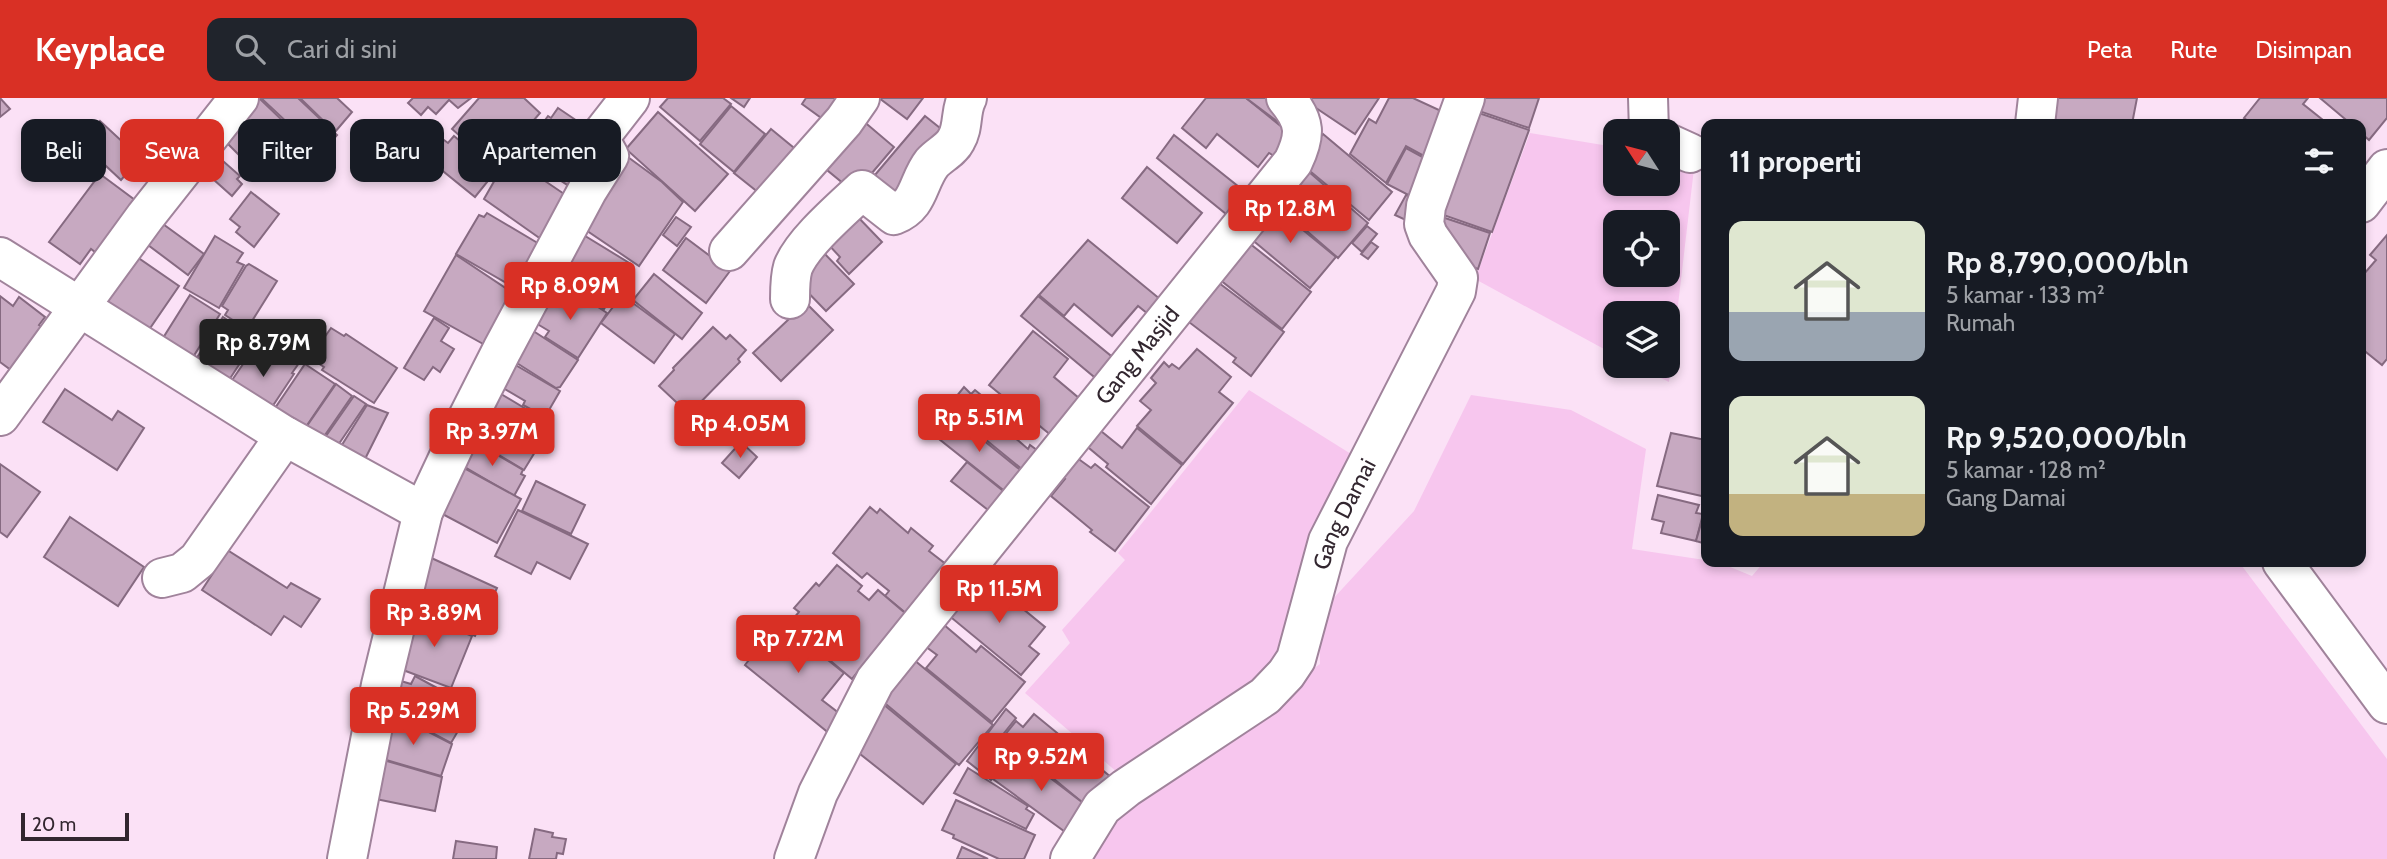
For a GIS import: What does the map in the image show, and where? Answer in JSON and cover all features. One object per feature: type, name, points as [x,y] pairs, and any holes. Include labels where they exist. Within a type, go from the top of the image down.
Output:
[{"type":"street","points":[[0,416],[145,216],[239,98]]},
{"type":"street","points":[[346,859],[381,685],[423,512],[502,350],[587,191],[609,156],[603,145],[602,134],[630,98]]},
{"type":"street","points":[[729,251],[844,121],[860,98]]},
{"type":"street","points":[[790,299],[794,264],[823,226],[862,190],[894,215],[905,211],[913,202],[930,165],[955,143],[961,128],[962,107],[967,98]]},
{"type":"street","name":"Gang Masjid","points":[[794,859],[818,793],[875,681],[1293,162],[1302,142],[1302,124],[1286,98]]},
{"type":"street","name":"Gang Damai","points":[[1070,859],[1102,807],[1265,696],[1296,659],[1328,541],[1456,291],[1458,278],[1427,235],[1424,224],[1426,206],[1465,98]]},
{"type":"street","points":[[1648,98],[1649,119]]},
{"type":"street","points":[[2036,119],[2038,98]]},
{"type":"street","points":[[2366,196],[2387,169]]},
{"type":"street","points":[[0,257],[285,436],[423,512]]},
{"type":"street","points":[[162,578],[182,573],[198,560],[285,436]]},
{"type":"street","points":[[2286,567],[2387,704]]},
{"type":"shaded area","points":[[1530,133],[1603,145],[1603,196],[1680,196],[1680,158],[1695,160],[1678,301],[1603,301],[1603,348],[1475,279]]},
{"type":"shaded area","points":[[1249,390],[1359,459],[1287,651],[1250,696],[1125,779],[1025,693],[1070,643],[1062,630],[1125,560],[1118,553]]},
{"type":"shaded area","points":[[1471,395],[1571,410],[1646,449],[1632,549],[1701,559],[1701,567],[1730,567],[1752,576],[1760,567],[2243,567],[2387,759],[2387,859],[1082,859],[1111,811],[1320,664],[1319,614],[1414,511]]},
{"type":"building","points":[[0,98],[10,109],[0,117]]},
{"type":"building","points":[[246,98],[259,98],[281,119],[244,119],[235,110]]},
{"type":"building","points":[[261,98],[298,98],[320,119],[284,119]]},
{"type":"building","points":[[300,98],[337,98],[352,112],[336,131],[336,119],[322,119]]},
{"type":"building","points":[[413,98],[471,98],[458,108],[449,100],[436,114],[428,107],[421,115],[408,103]]},
{"type":"building","points":[[479,98],[524,98],[540,113],[535,119],[461,119]]},
{"type":"building","points":[[668,98],[723,98],[731,104],[700,141],[660,107]]},
{"type":"building","points":[[731,98],[750,98],[744,107]]},
{"type":"building","points":[[806,98],[851,98],[831,125],[802,104]]},
{"type":"building","points":[[879,98],[923,98],[907,119]]},
{"type":"building","points":[[1206,98],[1246,98],[1293,136],[1276,157],[1269,153],[1258,167],[1217,134],[1206,148],[1182,128]]},
{"type":"building","points":[[1246,98],[1270,98],[1286,113],[1278,122]]},
{"type":"building","points":[[1379,98],[1355,134],[1304,100]]},
{"type":"building","points":[[1389,98],[1413,98],[1452,116],[1435,162],[1406,146],[1386,183],[1350,154],[1369,119],[1376,123]]},
{"type":"building","points":[[1477,98],[1539,98],[1529,128],[1473,109]]},
{"type":"building","points":[[2047,98],[2137,98],[2133,119],[2051,119]]},
{"type":"building","points":[[2260,98],[2308,98],[2303,104],[2322,119],[2245,119]]},
{"type":"building","points":[[2320,98],[2387,98],[2387,118],[2369,140],[2366,137],[2366,119],[2345,119]]},
{"type":"building","points":[[731,106],[765,134],[734,172],[700,144]]},
{"type":"building","points":[[558,108],[574,119],[546,119],[548,116],[551,118]]},
{"type":"building","points":[[1467,109],[1529,130],[1492,232],[1432,211]]},
{"type":"building","points":[[658,112],[728,174],[695,211],[626,149]]},
{"type":"building","points":[[236,114],[241,119],[238,119],[238,154],[224,140],[224,126]]},
{"type":"building","points":[[855,114],[894,147],[855,193],[816,161]]},
{"type":"building","points":[[925,116],[950,136],[899,207],[869,182]]},
{"type":"building","points":[[458,122],[458,134],[452,129]]},
{"type":"building","points":[[106,127],[120,140],[120,179],[106,166]]},
{"type":"building","points":[[771,129],[805,157],[769,201],[734,173]]},
{"type":"building","points":[[1323,134],[1392,192],[1369,220],[1299,162]]},
{"type":"building","points":[[1174,135],[1249,195],[1231,218],[1157,158]]},
{"type":"building","points":[[454,136],[458,139],[458,182],[487,182],[475,197],[444,172],[444,140],[448,143]]},
{"type":"building","points":[[1406,148],[1439,166],[1420,201],[1387,184]]},
{"type":"building","points":[[621,152],[662,182],[683,202],[639,266],[574,222],[601,182],[621,182]]},
{"type":"building","points":[[224,162],[238,174],[238,182],[242,184],[232,196],[216,182],[224,182]]},
{"type":"building","points":[[1301,165],[1368,223],[1338,258],[1271,200]]},
{"type":"building","points":[[1147,167],[1202,213],[1177,243],[1122,198]]},
{"type":"building","points":[[106,178],[143,206],[104,259],[91,249],[80,264],[49,242],[94,182],[106,182]]},
{"type":"building","points":[[494,182],[546,182],[573,200],[548,244],[484,199]]},
{"type":"building","points":[[251,192],[279,214],[254,247],[236,232],[240,227],[230,219]]},
{"type":"building","points":[[1406,195],[1420,203],[1410,222],[1395,215]]},
{"type":"building","points":[[1270,203],[1336,257],[1310,288],[1244,233]]},
{"type":"building","points":[[487,213],[546,248],[520,291],[456,254],[479,215],[484,217]]},
{"type":"building","points":[[1430,213],[1490,233],[1478,269],[1446,258]]},
{"type":"building","points":[[855,214],[882,242],[849,274],[837,261],[840,257],[826,242]]},
{"type":"building","points":[[152,216],[204,254],[188,275],[136,236]]},
{"type":"building","points":[[676,217],[691,227],[677,246],[663,235]]},
{"type":"building","points":[[1367,226],[1377,234],[1362,252],[1352,243]]},
{"type":"building","points":[[577,231],[631,264],[604,309],[550,275]]},
{"type":"building","points":[[2387,235],[2387,359],[2382,365],[2366,352],[2366,272],[2376,260],[2370,255]]},
{"type":"building","points":[[215,236],[243,253],[237,262],[244,265],[219,308],[184,288]]},
{"type":"building","points":[[686,238],[730,271],[706,303],[663,270]]},
{"type":"building","points":[[1244,239],[1311,292],[1282,329],[1214,275]]},
{"type":"building","points":[[1088,240],[1166,304],[1153,318],[1138,306],[1112,336],[1074,304],[1064,316],[1039,295]]},
{"type":"building","points":[[1371,242],[1378,247],[1368,259],[1361,254]]},
{"type":"building","points":[[124,248],[179,286],[146,334],[93,297]]},
{"type":"building","points":[[821,250],[854,284],[826,311],[793,277]]},
{"type":"building","points":[[456,255],[513,293],[485,345],[424,311]]},
{"type":"building","points":[[249,264],[277,281],[247,329],[225,315],[228,310],[222,306]]},
{"type":"building","points":[[654,274],[702,313],[682,339],[633,300]]},
{"type":"building","points":[[1219,283],[1284,332],[1251,376],[1233,362],[1236,358],[1185,319]]},
{"type":"building","points":[[554,289],[576,303],[580,295],[607,313],[578,358],[545,337],[549,331],[534,322]]},
{"type":"building","points":[[801,292],[809,301],[807,304],[833,330],[781,381],[753,353],[789,319],[781,311]]},
{"type":"building","points":[[190,295],[220,314],[188,365],[158,346]]},
{"type":"building","points":[[622,295],[675,334],[654,363],[601,323]]},
{"type":"building","points":[[0,296],[13,306],[19,297],[45,317],[39,325],[46,330],[15,373],[0,362]]},
{"type":"building","points":[[1038,296],[1116,360],[1099,381],[1021,316]]},
{"type":"building","points":[[223,317],[256,339],[227,383],[191,367]]},
{"type":"building","points":[[434,318],[449,328],[441,341],[454,349],[440,372],[433,367],[424,380],[404,368]]},
{"type":"building","points":[[524,325],[578,360],[560,387],[556,388],[509,358]]},
{"type":"building","points":[[713,327],[726,339],[730,335],[746,350],[738,359],[740,362],[689,414],[659,386]]},
{"type":"building","points":[[331,328],[344,336],[346,334],[397,368],[374,403],[322,370],[324,367],[310,358]]},
{"type":"building","points":[[1033,331],[1068,359],[1054,377],[1086,404],[1057,440],[989,385]]},
{"type":"building","points":[[274,346],[299,363],[266,416],[226,389],[252,351],[263,358]]},
{"type":"building","points":[[1197,349],[1231,377],[1219,392],[1233,403],[1183,464],[1137,426],[1151,410],[1140,401],[1156,383],[1151,378],[1164,362],[1169,367],[1172,364],[1179,369]]},
{"type":"building","points":[[507,360],[560,391],[545,417],[523,405],[525,401],[493,382]]},
{"type":"building","points":[[305,364],[335,384],[299,437],[269,417]]},
{"type":"building","points":[[336,384],[352,396],[316,448],[300,436]]},
{"type":"building","points":[[964,387],[971,394],[975,390],[1020,427],[1013,436],[1028,449],[1030,445],[1045,456],[1029,475],[947,408]]},
{"type":"building","points":[[491,388],[551,424],[538,446],[478,410]]},
{"type":"building","points":[[65,389],[112,420],[118,411],[144,428],[117,470],[43,422]]},
{"type":"building","points":[[354,396],[366,404],[332,454],[319,446]]},
{"type":"building","points":[[367,405],[388,413],[359,471],[335,456]]},
{"type":"building","points":[[946,410],[1029,477],[1012,497],[929,431]]},
{"type":"building","points":[[479,413],[538,447],[524,470],[465,435]]},
{"type":"building","points":[[1096,427],[1122,448],[1137,428],[1182,465],[1151,504],[1106,467],[1108,464],[1083,443]]},
{"type":"building","points":[[1671,433],[1701,439],[1701,496],[1657,486]]},
{"type":"building","points":[[472,440],[523,470],[521,474],[525,476],[514,496],[458,463]]},
{"type":"building","points":[[741,442],[757,457],[739,478],[722,463]]},
{"type":"building","points":[[1073,455],[1091,468],[1095,464],[1149,507],[1115,551],[1051,496],[1065,479],[1058,474]]},
{"type":"building","points":[[967,462],[1012,498],[997,517],[951,481]]},
{"type":"building","points":[[455,463],[521,499],[497,543],[433,509]]},
{"type":"building","points":[[0,464],[40,492],[7,537],[0,532]]},
{"type":"building","points":[[536,481],[585,505],[571,534],[522,511]]},
{"type":"building","points":[[1658,495],[1699,505],[1696,513],[1701,514],[1696,541],[1661,533],[1664,522],[1652,519]]},
{"type":"building","points":[[870,507],[877,513],[880,509],[908,533],[911,528],[933,546],[929,551],[947,565],[913,619],[885,596],[889,591],[867,573],[862,578],[833,553]]},
{"type":"building","points":[[518,510],[588,544],[570,579],[537,562],[531,574],[495,556]]},
{"type":"building","points":[[70,517],[144,567],[118,606],[44,557]]},
{"type":"building","points":[[1701,524],[1701,542],[1696,541]]},
{"type":"building","points":[[221,546],[287,588],[291,583],[320,599],[301,627],[284,616],[271,635],[202,590],[213,573],[206,569]]},
{"type":"building","points":[[427,556],[497,588],[475,636],[464,631],[466,629],[423,610],[430,595],[413,587]]},
{"type":"building","points":[[837,565],[862,586],[858,591],[869,600],[878,590],[905,613],[852,679],[788,625],[799,612],[794,608],[816,583],[819,586]]},
{"type":"building","points":[[988,580],[1045,627],[1029,646],[1039,654],[1021,675],[947,614],[975,585],[980,589]]},
{"type":"building","points":[[409,609],[472,636],[451,688],[403,670]]},
{"type":"building","points":[[943,624],[976,652],[981,646],[1025,682],[992,722],[926,668],[937,655],[925,646]]},
{"type":"building","points":[[775,627],[788,637],[792,631],[844,673],[822,700],[844,717],[830,734],[745,665]]},
{"type":"building","points":[[908,655],[993,725],[959,765],[875,695]]},
{"type":"building","points":[[415,676],[472,707],[451,743],[387,709],[394,679],[411,684]]},
{"type":"building","points":[[883,704],[956,764],[923,804],[850,746]]},
{"type":"building","points":[[1006,709],[1016,718],[1001,737],[1015,747],[991,780],[967,761]]},
{"type":"building","points":[[390,712],[452,744],[441,776],[376,757]]},
{"type":"building","points":[[1034,714],[1112,778],[1088,807],[1003,737],[1016,721],[1023,727]]},
{"type":"building","points":[[1015,751],[1087,806],[1072,837],[993,779]]},
{"type":"building","points":[[380,759],[442,777],[435,811],[366,797]]},
{"type":"building","points":[[968,768],[1028,806],[1026,809],[1034,814],[1026,829],[954,793]]},
{"type":"building","points":[[956,800],[1035,835],[1024,859],[999,859],[953,838],[954,835],[942,830]]},
{"type":"building","points":[[535,829],[553,833],[552,837],[566,839],[563,854],[557,853],[556,859],[529,859]]},
{"type":"building","points":[[456,841],[497,847],[496,859],[453,859]]},
{"type":"building","points":[[962,847],[988,859],[957,859]]}]
